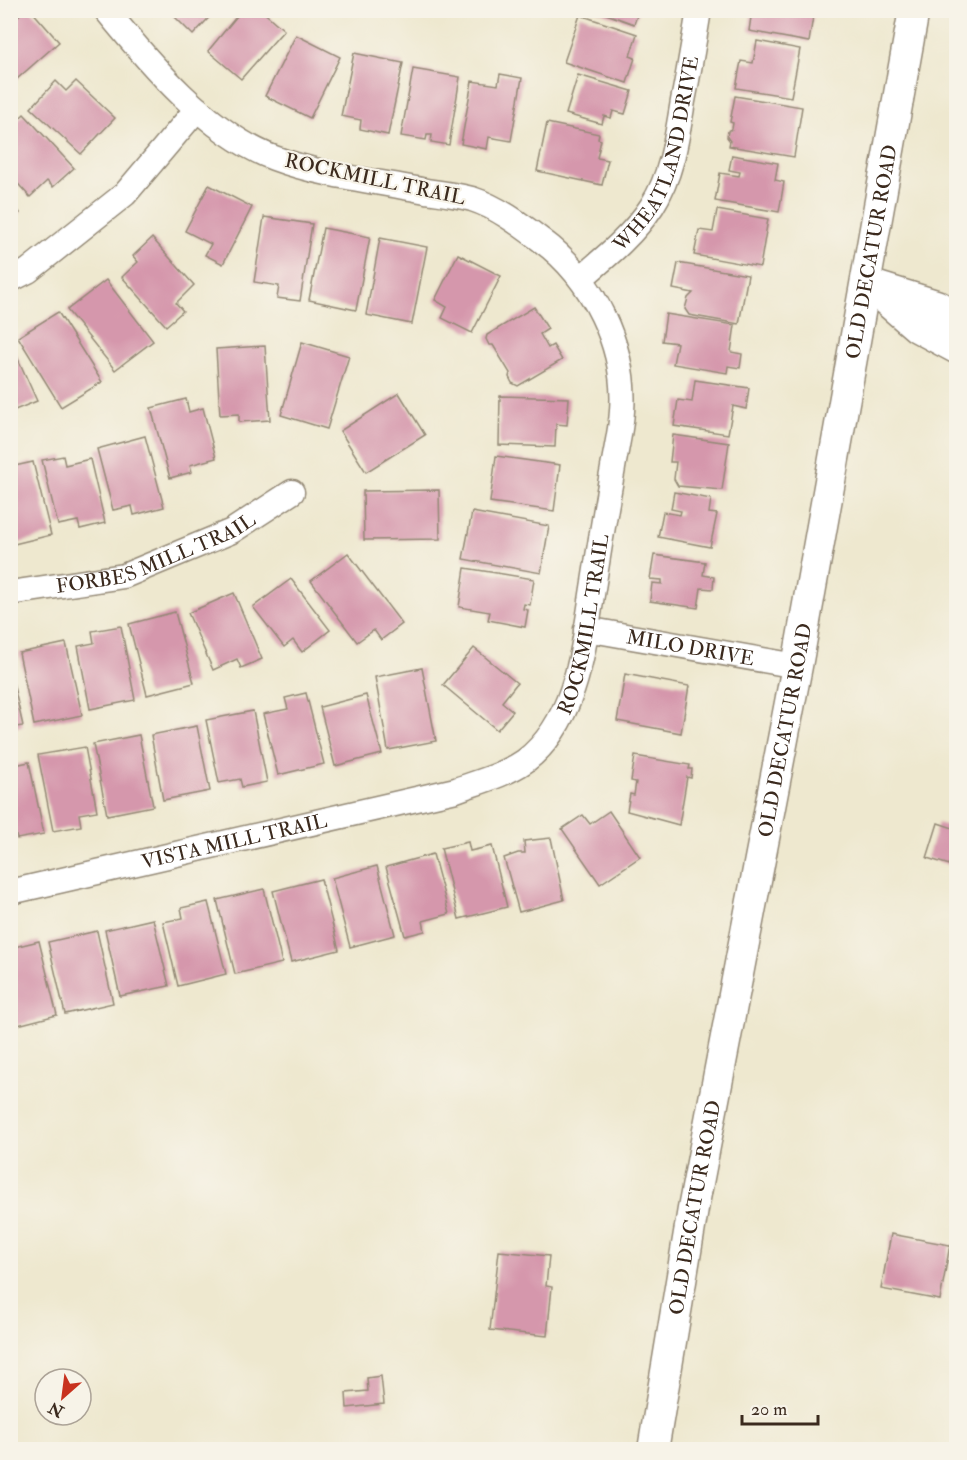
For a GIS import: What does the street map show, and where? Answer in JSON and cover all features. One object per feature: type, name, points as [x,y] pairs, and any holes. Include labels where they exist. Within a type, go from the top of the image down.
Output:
[{"type":"street","name":"ROCKMILL TRAIL","points":[[106,10],[140,52],[197,109],[229,134],[273,158],[329,172],[473,199],[515,220],[553,249],[581,278],[608,328],[619,366],[623,410],[586,629],[568,701],[558,722],[541,746],[523,762],[456,790]]},
{"type":"street","name":"WHEATLAND DRIVE","points":[[581,278],[634,229],[652,206],[664,181],[675,149],[699,10]]},
{"type":"street","name":"OLD DECATUR ROAD","points":[[653,1449],[693,1209],[797,666],[914,10]]},
{"type":"street","points":[[10,280],[28,271],[125,195],[197,109]]},
{"type":"street","points":[[866,283],[936,304],[957,315]]},
{"type":"street","points":[[866,283],[917,327],[957,348]]},
{"type":"street","name":"FORBES MILL TRAIL","points":[[10,592],[124,576],[232,531],[292,492]]},
{"type":"street","name":"MILO DRIVE","points":[[586,629],[797,666]]},
{"type":"street","name":"VISTA MILL TRAIL","points":[[10,892],[456,790]]},
{"type":"building","points":[[25,10],[31,10],[59,42],[10,85],[10,23]]},
{"type":"building","points":[[168,10],[216,10],[193,35]]},
{"type":"building","points":[[242,10],[261,10],[284,30],[241,79],[208,51]]},
{"type":"building","points":[[595,10],[639,10],[634,24]]},
{"type":"building","points":[[752,10],[814,10],[809,42],[749,31]]},
{"type":"building","points":[[580,15],[637,34],[630,56],[635,58],[627,83],[564,62]]},
{"type":"building","points":[[296,35],[340,57],[310,118],[265,96]]},
{"type":"building","points":[[757,41],[800,49],[791,97],[736,88],[741,61],[753,63]]},
{"type":"building","points":[[354,53],[403,63],[388,135],[360,129],[361,120],[341,116]]},
{"type":"building","points":[[413,69],[460,77],[449,145],[431,142],[432,135],[427,135],[426,140],[401,136]]},
{"type":"building","points":[[500,74],[522,78],[511,141],[489,137],[487,149],[461,144],[472,81],[498,85]]},
{"type":"building","points":[[578,75],[632,91],[625,114],[613,111],[611,118],[604,116],[602,124],[566,114]]},
{"type":"building","points":[[56,81],[66,91],[76,81],[115,118],[81,154],[31,108]]},
{"type":"building","points":[[735,96],[802,107],[794,157],[729,146],[730,141],[727,137],[728,131],[732,129],[733,123],[730,122]]},
{"type":"building","points":[[24,114],[74,168],[53,187],[47,181],[30,197],[10,175],[10,127]]},
{"type":"building","points":[[547,123],[599,134],[598,139],[601,140],[597,158],[608,160],[602,185],[537,171]]},
{"type":"building","points":[[732,155],[778,163],[775,180],[784,182],[779,212],[715,201],[720,173],[739,176],[740,172],[729,170]]},
{"type":"building","points":[[209,185],[252,207],[223,264],[205,255],[211,244],[185,231]]},
{"type":"building","points":[[10,199],[20,213],[10,219]]},
{"type":"building","points":[[717,210],[768,219],[760,267],[694,255],[699,230],[713,232]]},
{"type":"building","points":[[264,217],[312,224],[300,301],[277,298],[279,286],[254,282]]},
{"type":"building","points":[[323,228],[370,237],[356,310],[309,300]]},
{"type":"building","points":[[152,238],[194,285],[176,303],[183,311],[166,326],[122,277],[138,262],[133,256]]},
{"type":"building","points":[[380,238],[427,247],[412,324],[366,315]]},
{"type":"building","points":[[458,254],[501,276],[472,333],[442,318],[447,307],[435,300]]},
{"type":"building","points":[[678,263],[748,275],[739,324],[689,315],[685,309],[688,298],[693,293],[673,289]]},
{"type":"building","points":[[106,280],[153,341],[115,370],[67,310]]},
{"type":"building","points":[[534,307],[548,329],[540,334],[548,348],[553,345],[562,360],[518,386],[512,383],[510,373],[493,345],[489,345],[486,339],[487,335]]},
{"type":"building","points":[[58,312],[102,382],[61,407],[18,337]]},
{"type":"building","points":[[666,314],[735,325],[731,352],[742,354],[740,368],[728,366],[727,373],[673,364],[677,343],[662,341]]},
{"type":"building","points":[[10,341],[37,401],[10,412]]},
{"type":"building","points":[[302,342],[349,356],[327,429],[281,415]]},
{"type":"building","points":[[265,346],[270,420],[239,422],[239,414],[220,415],[216,349]]},
{"type":"building","points":[[695,380],[749,388],[746,409],[733,406],[728,434],[674,426],[678,400],[692,402]]},
{"type":"building","points":[[399,393],[425,435],[366,472],[340,431]]},
{"type":"building","points":[[500,396],[569,398],[567,425],[556,424],[555,447],[499,445]]},
{"type":"building","points":[[186,399],[189,412],[203,408],[216,458],[190,465],[192,472],[170,478],[151,408]]},
{"type":"building","points":[[673,435],[729,443],[722,490],[678,486],[674,479],[676,462],[670,462]]},
{"type":"building","points":[[145,436],[164,507],[134,515],[132,506],[113,510],[97,449]]},
{"type":"building","points":[[63,456],[65,465],[90,459],[105,523],[80,529],[78,521],[58,525],[42,460]]},
{"type":"building","points":[[496,456],[560,465],[554,511],[490,502]]},
{"type":"building","points":[[33,462],[51,535],[10,545],[10,467]]},
{"type":"building","points":[[439,490],[440,539],[364,540],[363,491]]},
{"type":"building","points":[[674,492],[711,499],[709,513],[717,514],[710,547],[658,537],[663,512],[680,515],[681,511],[671,509]]},
{"type":"building","points":[[472,512],[549,526],[541,573],[463,559]]},
{"type":"building","points":[[348,553],[402,624],[381,640],[374,630],[357,642],[311,581]]},
{"type":"building","points":[[654,555],[705,562],[703,575],[714,577],[713,589],[701,588],[698,608],[650,601],[652,583],[662,584],[662,580],[650,579]]},
{"type":"building","points":[[465,568],[534,579],[530,605],[524,604],[523,609],[528,610],[525,627],[488,620],[490,612],[459,607]]},
{"type":"building","points":[[291,579],[330,630],[302,652],[293,640],[284,647],[253,607]]},
{"type":"building","points":[[234,593],[262,659],[241,668],[237,659],[213,670],[188,613]]},
{"type":"building","points":[[175,612],[194,683],[147,695],[129,624]]},
{"type":"building","points":[[121,626],[135,700],[90,709],[78,646],[94,643],[92,631]]},
{"type":"building","points":[[66,643],[82,715],[34,725],[19,653]]},
{"type":"building","points":[[474,648],[517,683],[502,702],[513,711],[497,730],[443,685]]},
{"type":"building","points":[[422,668],[436,741],[388,750],[375,677]]},
{"type":"building","points":[[10,669],[23,726],[10,728]]},
{"type":"building","points":[[625,674],[689,686],[681,733],[617,721]]},
{"type":"building","points":[[306,693],[324,764],[278,775],[263,714],[288,709],[285,698]]},
{"type":"building","points":[[366,695],[382,754],[335,766],[320,707]]},
{"type":"building","points":[[253,711],[267,782],[242,787],[240,779],[219,783],[206,720]]},
{"type":"building","points":[[197,726],[210,791],[163,800],[151,735]]},
{"type":"building","points":[[139,735],[153,806],[107,815],[93,744]]},
{"type":"building","points":[[85,747],[97,811],[79,814],[81,826],[53,831],[38,755]]},
{"type":"building","points":[[635,756],[690,765],[691,778],[687,777],[679,825],[627,811],[630,794],[634,795],[636,782],[631,781]]},
{"type":"building","points":[[29,762],[44,834],[17,839],[15,832],[10,833],[10,766]]},
{"type":"building","points":[[609,811],[640,857],[600,884],[562,829],[583,815],[590,824]]},
{"type":"building","points":[[938,823],[956,829],[956,867],[927,858]]},
{"type":"building","points":[[551,838],[564,900],[519,912],[504,858],[525,853],[524,841]]},
{"type":"building","points":[[468,842],[470,851],[492,846],[507,907],[459,919],[441,848]]},
{"type":"building","points":[[433,854],[449,914],[423,921],[425,931],[405,936],[386,867]]},
{"type":"building","points":[[377,866],[395,935],[350,947],[332,878]]},
{"type":"building","points":[[321,879],[339,950],[291,962],[273,891]]},
{"type":"building","points":[[264,889],[282,963],[235,974],[217,900]]},
{"type":"building","points":[[208,902],[226,974],[178,986],[163,922],[183,918],[181,908]]},
{"type":"building","points":[[153,919],[169,986],[120,996],[105,930]]},
{"type":"building","points":[[97,931],[113,1003],[65,1014],[48,942]]},
{"type":"building","points":[[39,941],[57,1015],[10,1027],[10,948]]},
{"type":"building","points":[[891,1234],[950,1245],[940,1300],[881,1289]]},
{"type":"building","points":[[499,1251],[549,1256],[546,1286],[552,1287],[547,1336],[490,1330]]},
{"type":"building","points":[[381,1376],[384,1404],[347,1408],[346,1393],[368,1391],[367,1378]]}]
